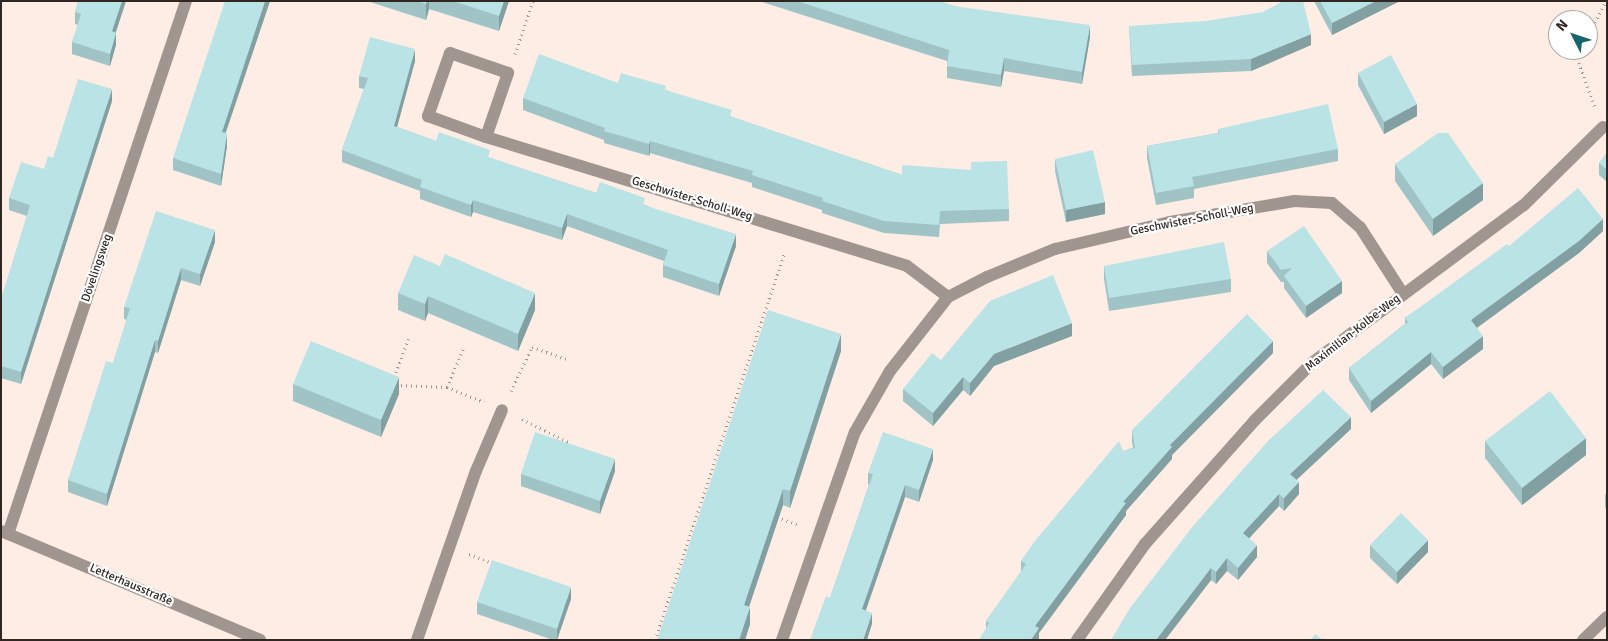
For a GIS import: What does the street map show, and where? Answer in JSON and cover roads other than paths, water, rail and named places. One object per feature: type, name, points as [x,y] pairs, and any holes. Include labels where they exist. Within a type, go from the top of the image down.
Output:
[{"type":"street","name":"Dövelingsweg","points":[[5,532],[186,1]]},
{"type":"street","name":"Geschwister-Scholl-Weg","points":[[486,137],[508,73],[450,53],[428,116],[486,137],[906,266],[948,297]]},
{"type":"street","name":"Maximilian-Kolbe-Weg","points":[[1077,640],[1145,544],[1254,420],[1313,362],[1524,205],[1603,126]]},
{"type":"street","name":"Geschwister-Scholl-Weg","points":[[782,640],[855,432],[890,371],[948,297],[987,277],[1055,249],[1170,222],[1294,201],[1332,203],[1360,227],[1403,294]]},
{"type":"street","points":[[417,640],[450,546],[502,410]]},
{"type":"street","name":"Letterhausstraße","points":[[5,532],[260,640]]},
{"type":"street","points":[[1583,640],[1607,618]]}]
